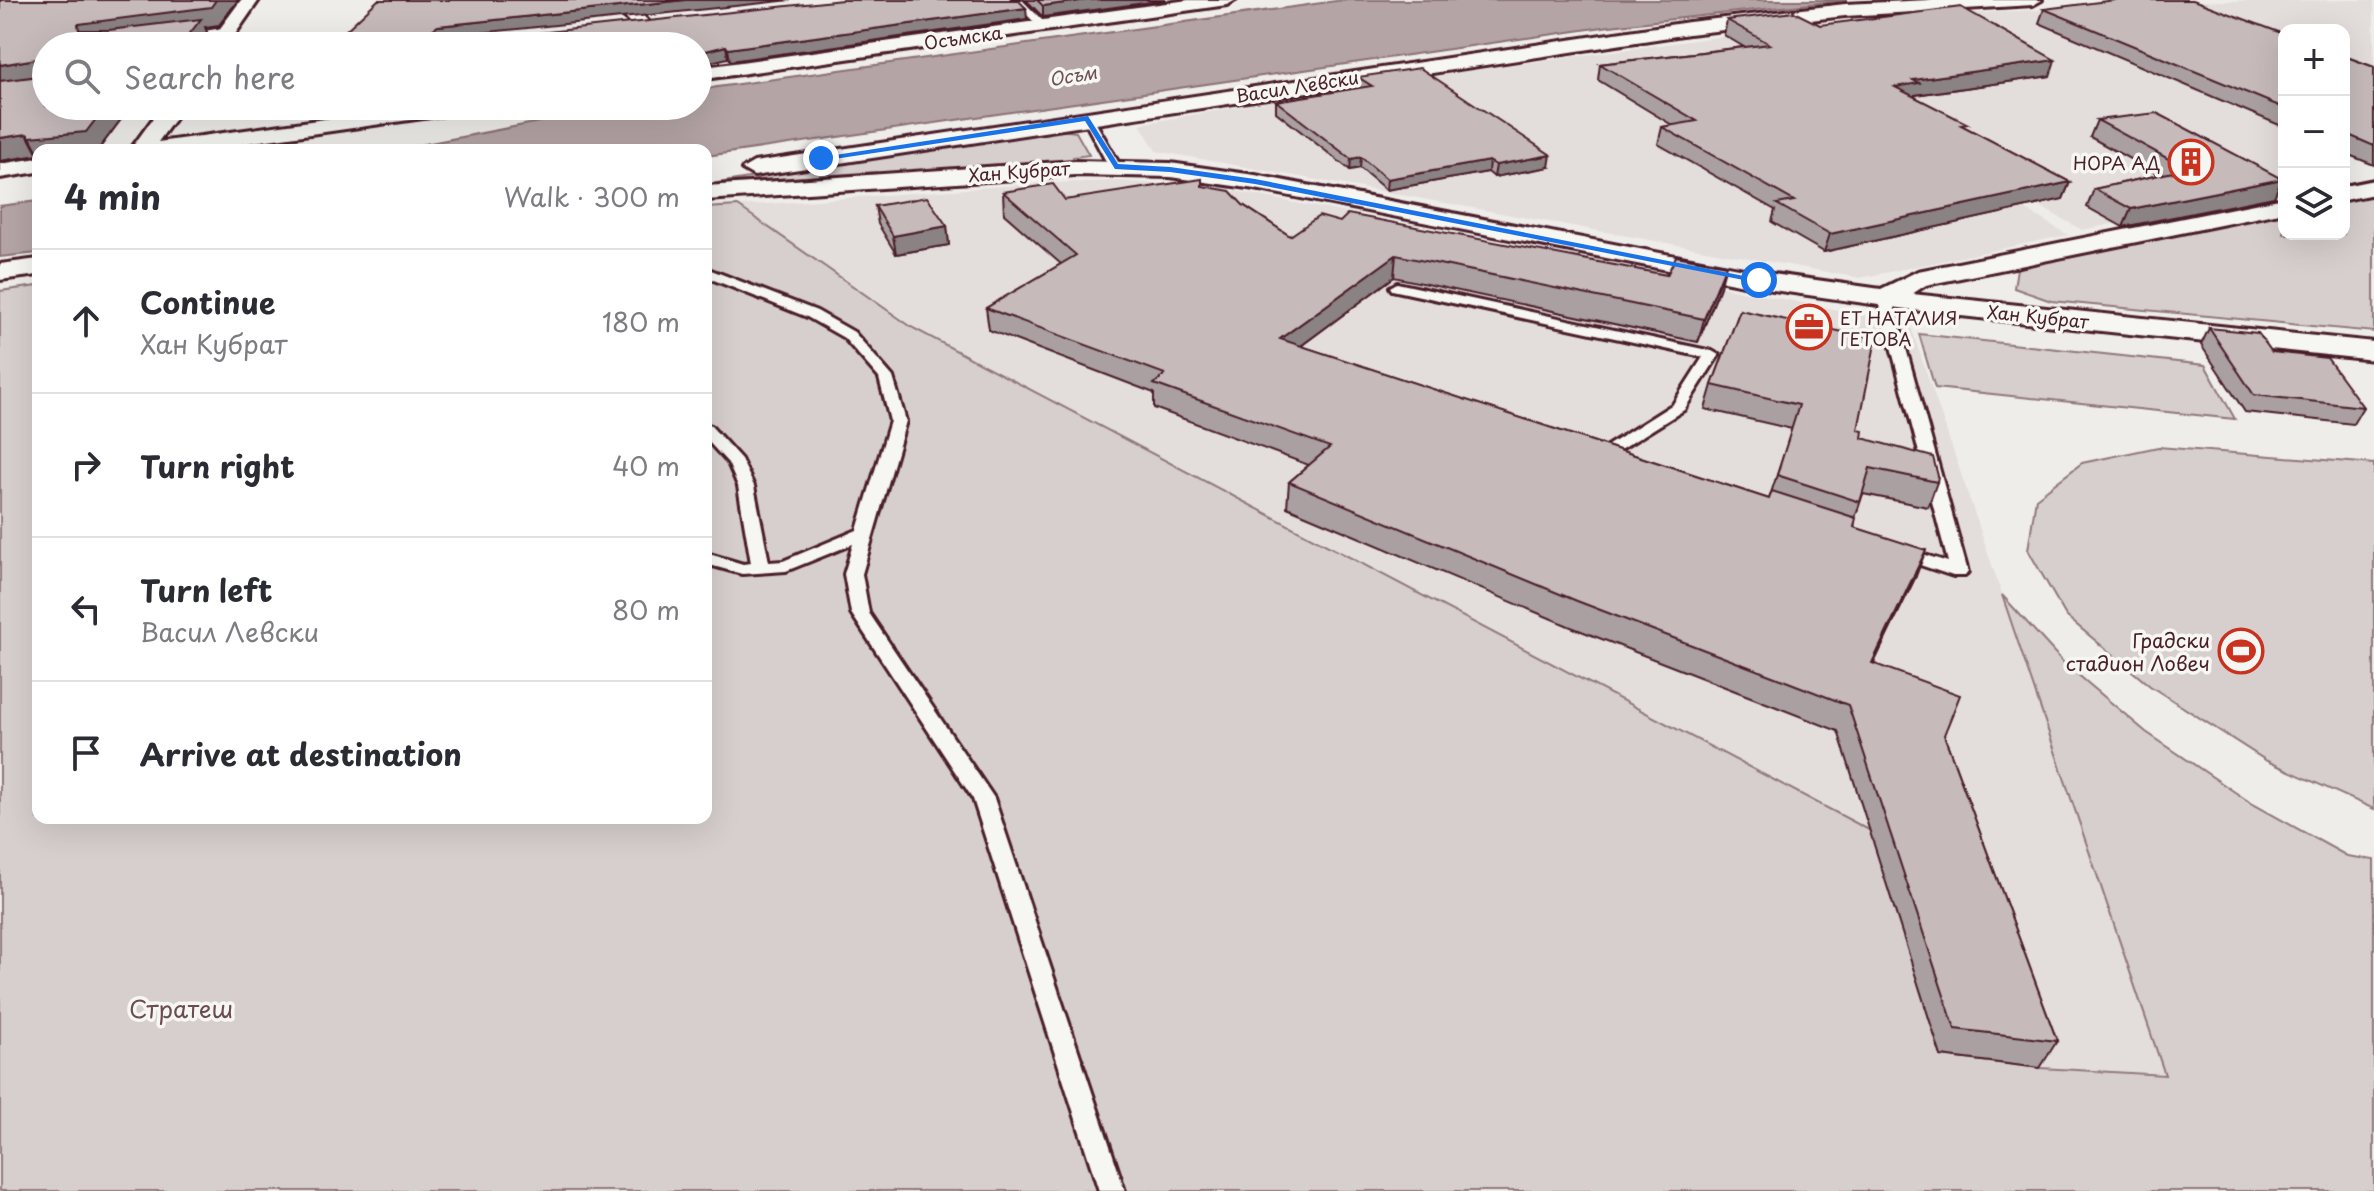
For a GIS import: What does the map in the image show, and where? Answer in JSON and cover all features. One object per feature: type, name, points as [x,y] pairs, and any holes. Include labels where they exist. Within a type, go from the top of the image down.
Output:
[{"type":"street","points":[[227,32],[250,0]]},
{"type":"street","points":[[618,0],[649,32]]},
{"type":"street","name":"Осъмска","points":[[712,72],[1227,0]]},
{"type":"street","name":"Васил Левски","points":[[712,176],[1689,28],[1845,10],[2033,0]]},
{"type":"street","points":[[611,28],[672,21]]},
{"type":"street","points":[[145,144],[163,120]]},
{"type":"street","points":[[192,144],[365,120]]},
{"type":"street","points":[[0,171],[32,166]]},
{"type":"street","name":"Хан Кубрат","points":[[712,193],[1115,167],[1170,170],[1255,182],[1759,280],[1885,298],[2374,351]]},
{"type":"street","points":[[2350,192],[2374,187]]},
{"type":"street","points":[[1885,298],[1918,279],[2278,206]]},
{"type":"street","points":[[0,272],[32,268]]},
{"type":"lane","points":[[1017,0],[1043,26]]},
{"type":"lane","points":[[1088,118],[1115,167]]},
{"type":"lane","points":[[712,274],[812,314],[849,335],[886,377],[898,421],[853,574],[860,613],[983,798],[1112,1191]]},
{"type":"lane","points":[[1397,287],[1712,355],[1679,407],[1602,454],[1632,464]]},
{"type":"lane","points":[[1885,298],[1959,572],[1885,547]]},
{"type":"lane","points":[[712,436],[735,462],[746,486],[761,568]]},
{"type":"lane","points":[[712,560],[742,569],[786,566],[865,533]]},
{"type":"shaded area","points":[[2374,0],[2374,74],[2350,65],[2350,24],[2278,24],[2278,38],[2183,1]]},
{"type":"shaded area","points":[[2164,3],[2278,46],[2278,191],[2082,230],[2039,206],[2025,209],[2068,235],[1860,278],[1156,151],[1140,124],[1356,86],[1861,19]]},
{"type":"shaded area","points":[[1119,181],[1235,191],[1910,324],[2166,1075],[2040,1068],[1941,1056],[1871,831],[913,328],[738,206],[1045,183]]},
{"type":"green space","points":[[1060,130],[1076,132],[1089,155],[1073,157],[1074,160],[877,175],[876,172],[717,183]]},
{"type":"green space","points":[[2374,195],[2374,332],[2051,301],[2014,288],[2017,268],[2278,214],[2278,240],[2350,240],[2350,200]]},
{"type":"green space","name":"Стратеш","points":[[738,206],[913,328],[1871,831],[1941,1056],[2040,1068],[2165,1075],[2002,595],[2063,662],[2146,732],[2251,803],[2347,856],[2374,860],[2374,1191],[0,1191],[0,291],[32,287],[32,824],[712,824],[712,208]]},
{"type":"green space","points":[[1919,334],[2205,365],[2235,419],[1935,388]]},
{"type":"green space","name":"Градски стадион Ловеч","points":[[2158,447],[2374,464],[2374,809],[2267,761],[2150,686],[2066,616],[2028,550],[2036,498],[2082,463]]},
{"type":"water","name":"Осъм","points":[[1343,0],[1847,0],[1610,26],[712,155],[712,144],[425,144],[549,120],[712,120],[712,88]]},
{"type":"water","points":[[32,202],[32,254],[0,257],[0,206]]},
{"type":"building","points":[[0,0],[216,0],[211,7],[78,24],[79,30],[109,30],[201,19],[191,32],[32,32],[32,60],[0,65]]},
{"type":"building","points":[[378,0],[685,0],[438,26],[428,32],[344,32]]},
{"type":"building","points":[[842,0],[1018,0],[1026,8],[728,49],[726,46],[712,50],[712,32],[548,32]]},
{"type":"building","points":[[1037,0],[1087,0],[1043,6]]},
{"type":"building","points":[[2115,0],[2193,0],[2278,32],[2278,106],[2044,9]]},
{"type":"building","points":[[1961,7],[2055,60],[1913,80],[1919,83],[1895,87],[2070,182],[1830,234],[1777,204],[1794,201],[1662,127],[1697,121],[1600,64],[1770,44],[1727,20],[1794,12],[1820,25]]},
{"type":"building","points":[[2350,58],[2374,67],[2374,146],[2350,136]]},
{"type":"building","points":[[1420,68],[1551,155],[1496,165],[1489,161],[1387,179],[1361,157],[1351,159],[1276,101],[1372,86],[1358,77]]},
{"type":"building","points":[[32,77],[32,120],[95,120],[86,132],[0,138],[0,81]]},
{"type":"building","points":[[2157,113],[2278,177],[2278,180],[2131,209],[2094,189],[2187,169],[2097,120]]},
{"type":"building","points":[[1202,179],[1202,186],[1230,191],[1243,205],[1290,236],[1319,216],[1340,222],[1348,214],[1667,275],[1676,256],[1726,265],[1704,319],[1396,255],[1280,339],[1769,499],[1772,491],[1856,518],[1854,527],[1926,550],[1872,663],[1960,695],[1944,735],[2057,1041],[1955,1029],[1848,705],[1577,601],[1289,482],[1330,447],[1154,384],[1165,374],[986,308],[1076,255],[1003,192],[1053,184],[1065,200]]},
{"type":"building","points":[[927,197],[947,226],[893,236],[875,206]]},
{"type":"building","points":[[1740,310],[1876,339],[1858,430],[1863,431],[1862,438],[1933,457],[1937,482],[1870,468],[1860,502],[1777,475],[1799,405],[1712,385]]},
{"type":"building","points":[[2209,328],[2258,333],[2272,352],[2327,358],[2363,407],[2254,395]]},
{"type":"place","name":"НОРА АД","points":[[2191,162]]},
{"type":"place","name":"ЕТ НАТАЛИЯ ГЕТОВА","points":[[1809,327]]},
{"type":"place","name":"Градски стадион Ловеч","points":[[2241,651]]},
{"type":"route","points":[[821,158],[1088,118],[1115,167],[1170,170],[1255,182],[1759,280]]}]
